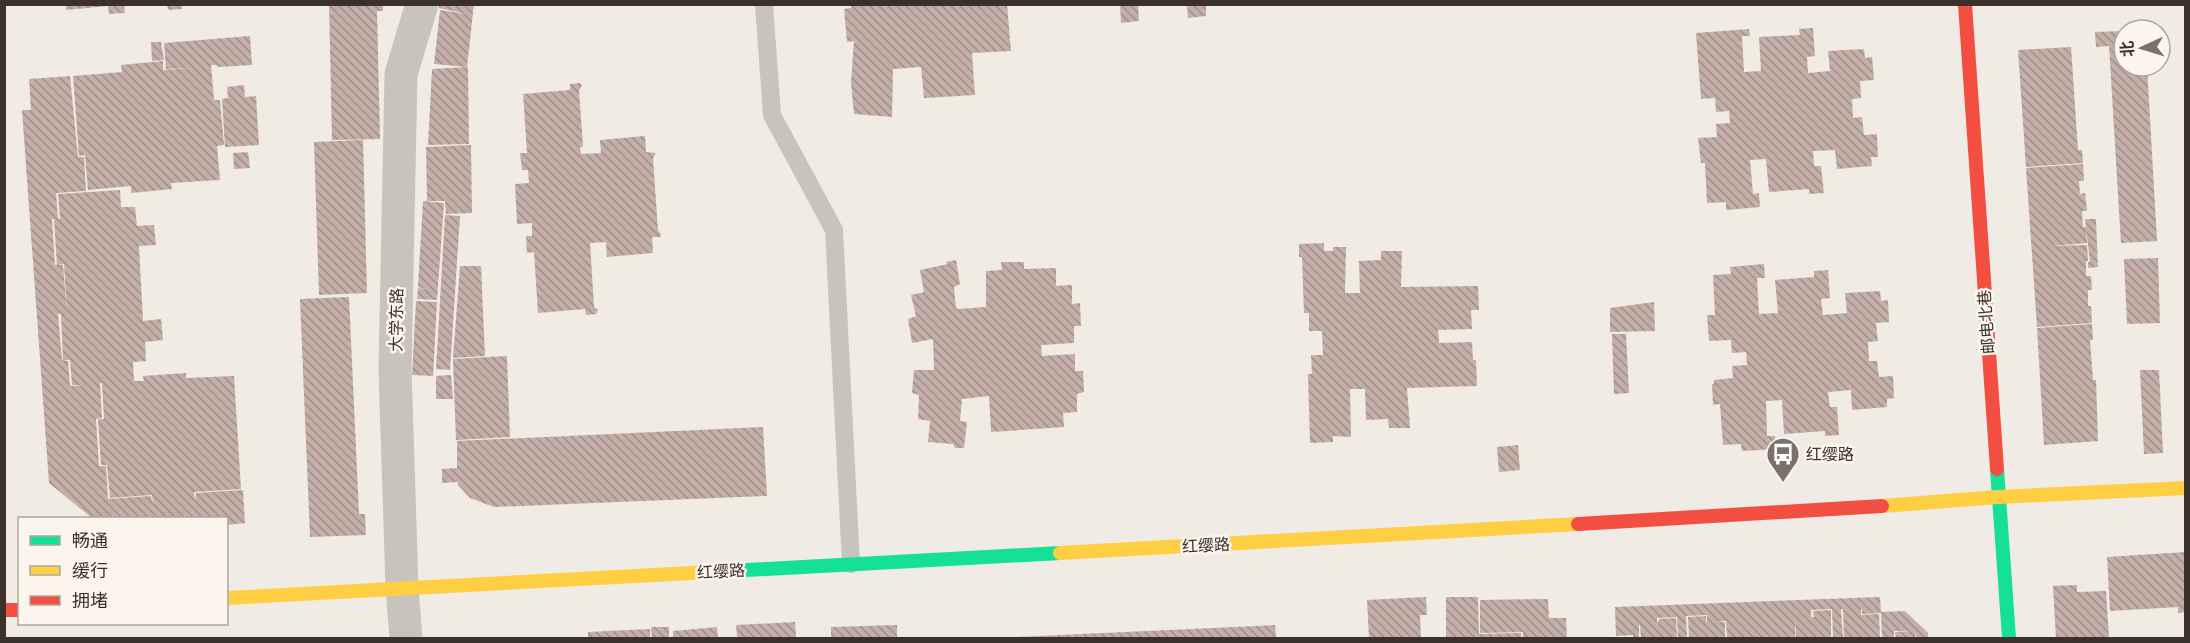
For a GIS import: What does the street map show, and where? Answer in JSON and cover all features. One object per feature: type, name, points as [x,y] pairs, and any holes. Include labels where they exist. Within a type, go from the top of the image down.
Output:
[{"type":"street","name":"大学东路","points":[[406,639],[402,588],[395,369],[401,74],[422,4]]},
{"type":"street","name":"邮电北巷","points":[[1965,4],[1998,497],[2010,639]]},
{"type":"street","name":"红缨路","points":[[228,598],[1786,513],[1998,497],[2186,488]]},
{"type":"lane","points":[[764,4],[772,115],[834,230],[851,564]]},
{"type":"building","points":[[66,4],[124,4],[125,13],[109,14],[108,6],[66,10]]},
{"type":"building","points":[[167,4],[182,4],[182,9],[168,10]]},
{"type":"building","points":[[329,4],[383,4],[383,11],[377,11],[380,139],[332,140]]},
{"type":"building","points":[[439,4],[474,4],[467,67],[434,64],[440,10],[467,14],[439,8]]},
{"type":"building","points":[[851,4],[1007,4],[1011,51],[972,53],[975,95],[924,98],[921,67],[893,69],[892,117],[854,114],[851,83],[854,41],[847,42],[844,9],[851,8]]},
{"type":"building","points":[[1120,4],[1138,4],[1139,21],[1121,23]]},
{"type":"building","points":[[1187,4],[1206,4],[1206,16],[1188,18]]},
{"type":"building","points":[[1813,28],[1815,56],[1807,57],[1808,73],[1830,71],[1828,51],[1864,49],[1865,58],[1872,57],[1874,80],[1860,81],[1861,98],[1852,99],[1853,118],[1862,117],[1864,135],[1877,134],[1878,157],[1871,157],[1872,166],[1837,169],[1835,150],[1813,151],[1814,166],[1821,166],[1824,193],[1809,194],[1809,189],[1769,192],[1766,159],[1750,160],[1753,194],[1759,193],[1760,207],[1726,210],[1726,202],[1707,203],[1705,163],[1701,163],[1698,138],[1717,137],[1716,124],[1730,123],[1729,111],[1716,112],[1715,98],[1701,99],[1696,33],[1749,29],[1750,36],[1742,36],[1744,72],[1761,71],[1759,37],[1800,35],[1799,29]]},
{"type":"building","points":[[2112,31],[2112,78],[2148,78],[2157,241],[2121,243],[2109,46],[2096,47],[2095,32]]},
{"type":"building","points":[[250,36],[252,65],[218,67],[211,65],[214,100],[220,100],[224,145],[217,146],[220,180],[171,183],[172,189],[131,193],[131,186],[88,190],[85,155],[79,156],[73,76],[122,72],[121,65],[163,61],[163,70],[192,68],[166,69],[164,43]]},
{"type":"building","points":[[151,42],[161,42],[164,60],[152,61]]},
{"type":"building","points":[[2071,47],[2078,150],[2082,150],[2083,163],[2026,167],[2018,50]]},
{"type":"building","points":[[468,67],[469,144],[428,145],[432,69]]},
{"type":"building","points":[[70,76],[78,157],[84,157],[86,191],[56,193],[58,219],[60,219],[58,194],[120,190],[121,207],[135,207],[137,226],[154,225],[156,245],[139,246],[143,321],[161,319],[163,340],[145,342],[146,361],[133,362],[134,381],[144,381],[143,376],[186,373],[186,378],[234,376],[241,489],[194,492],[195,501],[196,493],[243,490],[245,523],[228,525],[228,517],[91,517],[49,483],[22,110],[31,110],[29,79]],"holes":[[[52,219],[54,219],[57,265],[55,265]],[[64,264],[67,314],[63,265],[57,265]],[[58,314],[61,314],[63,360],[70,360],[72,385],[84,385],[70,386],[68,361],[62,360]],[[100,383],[102,383],[104,419],[98,419],[101,465],[107,465],[110,498],[152,495],[153,504],[151,496],[108,499],[106,466],[99,466],[96,419],[102,418]]]},
{"type":"building","points":[[580,83],[582,86],[579,90],[583,147],[580,147],[581,154],[601,153],[600,140],[645,136],[646,152],[656,153],[653,158],[658,231],[661,234],[660,237],[652,237],[653,253],[607,257],[606,242],[590,243],[594,307],[598,310],[596,314],[586,315],[585,309],[538,313],[534,252],[527,253],[526,236],[532,236],[532,223],[517,224],[515,184],[529,183],[528,170],[522,170],[520,153],[527,153],[523,94],[570,90],[570,84]]},
{"type":"building","points":[[244,85],[245,97],[256,96],[259,145],[225,147],[222,99],[228,98],[227,87]]},
{"type":"building","points":[[363,140],[367,293],[319,295],[314,142]]},
{"type":"building","points":[[471,145],[472,213],[446,214],[445,201],[427,201],[426,147]]},
{"type":"building","points":[[248,152],[250,168],[234,169],[233,153]]},
{"type":"building","points":[[2083,164],[2084,181],[2079,181],[2080,194],[2085,193],[2087,211],[2082,211],[2087,243],[2051,246],[2087,245],[2086,276],[2091,276],[2092,290],[2088,290],[2088,306],[2091,306],[2092,323],[2037,327],[2026,168]]},
{"type":"building","points":[[423,201],[444,203],[437,300],[417,299],[418,288],[427,289],[418,287]]},
{"type":"building","points":[[445,215],[460,216],[450,370],[436,369]]},
{"type":"building","points":[[2085,219],[2096,219],[2098,267],[2088,268],[2088,262],[2090,262]]},
{"type":"building","points":[[1324,243],[1324,251],[1333,251],[1333,247],[1346,247],[1345,293],[1360,293],[1359,261],[1381,260],[1381,251],[1402,251],[1401,287],[1478,286],[1479,310],[1471,310],[1472,329],[1438,330],[1439,343],[1472,342],[1473,360],[1476,360],[1477,386],[1407,388],[1410,428],[1389,428],[1388,419],[1366,420],[1365,389],[1350,389],[1351,437],[1333,436],[1333,442],[1310,443],[1308,374],[1312,374],[1311,355],[1323,355],[1322,331],[1309,331],[1309,313],[1304,313],[1302,257],[1299,257],[1299,244]]},
{"type":"building","points":[[2158,258],[2160,323],[2127,324],[2124,259]]},
{"type":"building","points":[[956,260],[960,284],[954,287],[958,309],[986,307],[986,271],[1002,270],[1001,262],[1024,262],[1024,269],[1056,268],[1056,286],[1072,285],[1072,304],[1080,303],[1081,326],[1074,326],[1074,343],[1041,346],[1042,356],[1075,354],[1075,371],[1083,371],[1084,392],[1077,394],[1077,412],[1063,413],[1064,427],[991,432],[989,396],[962,399],[960,421],[967,422],[964,448],[955,448],[953,444],[928,442],[930,421],[918,419],[919,395],[912,393],[914,370],[934,370],[933,339],[912,343],[908,319],[916,316],[911,295],[924,292],[920,270]]},
{"type":"building","points":[[1764,264],[1765,278],[1757,278],[1759,314],[1778,313],[1775,280],[1814,277],[1814,271],[1828,270],[1830,298],[1821,299],[1823,315],[1847,313],[1845,293],[1880,291],[1881,301],[1888,300],[1889,322],[1876,323],[1878,341],[1868,342],[1869,361],[1877,361],[1879,377],[1893,376],[1894,398],[1887,399],[1887,407],[1852,410],[1851,390],[1828,392],[1830,407],[1837,407],[1839,435],[1825,436],[1825,431],[1784,434],[1782,400],[1766,401],[1767,436],[1775,436],[1776,449],[1742,451],[1741,444],[1723,445],[1720,404],[1713,405],[1712,384],[1714,380],[1733,378],[1732,366],[1747,365],[1746,352],[1732,353],[1731,340],[1709,341],[1707,315],[1715,315],[1713,275],[1731,274],[1730,267]]},
{"type":"building","points":[[460,266],[481,266],[485,356],[453,358]]},
{"type":"building","points":[[349,297],[359,514],[365,514],[366,535],[310,537],[300,299]]},
{"type":"building","points":[[416,301],[437,302],[433,376],[412,375]]},
{"type":"building","points":[[1654,302],[1655,331],[1610,332],[1610,308]]},
{"type":"building","points":[[2092,324],[2093,340],[2090,340],[2093,380],[2096,380],[2098,441],[2044,445],[2037,328]]},
{"type":"building","points":[[1612,334],[1626,334],[1629,393],[1614,394]]},
{"type":"building","points":[[507,356],[510,437],[456,440],[453,359]]},
{"type":"building","points":[[2140,370],[2159,370],[2163,453],[2144,454]]},
{"type":"building","points":[[451,375],[453,399],[436,399],[436,376]]},
{"type":"building","points":[[763,427],[767,496],[494,507],[470,498],[458,482],[442,483],[442,469],[457,468],[457,441]]},
{"type":"building","points":[[1518,445],[1520,470],[1499,472],[1497,447]]},
{"type":"building","points":[[2186,552],[2186,612],[2178,613],[2178,607],[2110,611],[2107,557]]},
{"type":"building","points":[[2077,585],[2077,592],[2106,591],[2109,638],[2056,638],[2053,586]]},
{"type":"building","points":[[1426,597],[1427,615],[1420,615],[1421,638],[1369,638],[1367,600]]},
{"type":"building","points":[[1446,597],[1478,597],[1479,634],[1521,633],[1521,638],[1446,638]]},
{"type":"building","points":[[1880,597],[1881,613],[1862,614],[1861,609],[1861,615],[1879,614],[1880,638],[1844,638],[1843,609],[1841,609],[1843,638],[1833,638],[1832,609],[1811,610],[1811,617],[1814,617],[1813,611],[1831,610],[1831,638],[1796,638],[1795,617],[1795,638],[1727,638],[1726,621],[1715,621],[1725,622],[1725,638],[1689,638],[1688,617],[1706,616],[1707,622],[1707,615],[1686,616],[1687,638],[1678,638],[1677,617],[1657,618],[1657,625],[1659,619],[1676,618],[1677,638],[1641,638],[1640,625],[1639,638],[1633,638],[1633,635],[1616,636],[1615,607]]},
{"type":"building","points":[[1548,599],[1549,618],[1566,618],[1567,638],[1523,638],[1523,632],[1480,633],[1480,600]]},
{"type":"building","points":[[1905,611],[1928,633],[1928,638],[1916,638],[1916,631],[1915,638],[1896,638],[1895,632],[1912,631],[1894,631],[1894,638],[1882,638],[1881,612]]},
{"type":"building","points":[[795,622],[796,638],[737,638],[736,625]]},
{"type":"building","points":[[897,625],[897,638],[831,638],[831,627]]},
{"type":"building","points":[[1275,625],[1276,638],[1015,638],[1015,637]]},
{"type":"building","points":[[651,627],[669,627],[669,638],[652,638]]},
{"type":"building","points":[[717,627],[718,638],[673,638],[673,631]]},
{"type":"building","points":[[650,629],[650,638],[588,638],[588,632]]},
{"type":"traffic: fast","points":[[1997,469],[2009,638]]},
{"type":"traffic: fast","points":[[710,572],[1060,553]]},
{"type":"traffic: slow","points":[[1882,506],[1998,497],[2186,488]]},
{"type":"traffic: slow","points":[[1060,553],[1578,524]]},
{"type":"traffic: slow","points":[[228,598],[710,572]]},
{"type":"traffic: jam","points":[[1965,4],[1997,469]]},
{"type":"traffic: jam","points":[[1578,524],[1882,506]]},
{"type":"traffic: jam","points":[[4,610],[18,610]]},
{"type":"place","name":"红缨路","points":[[1783,483]]}]
